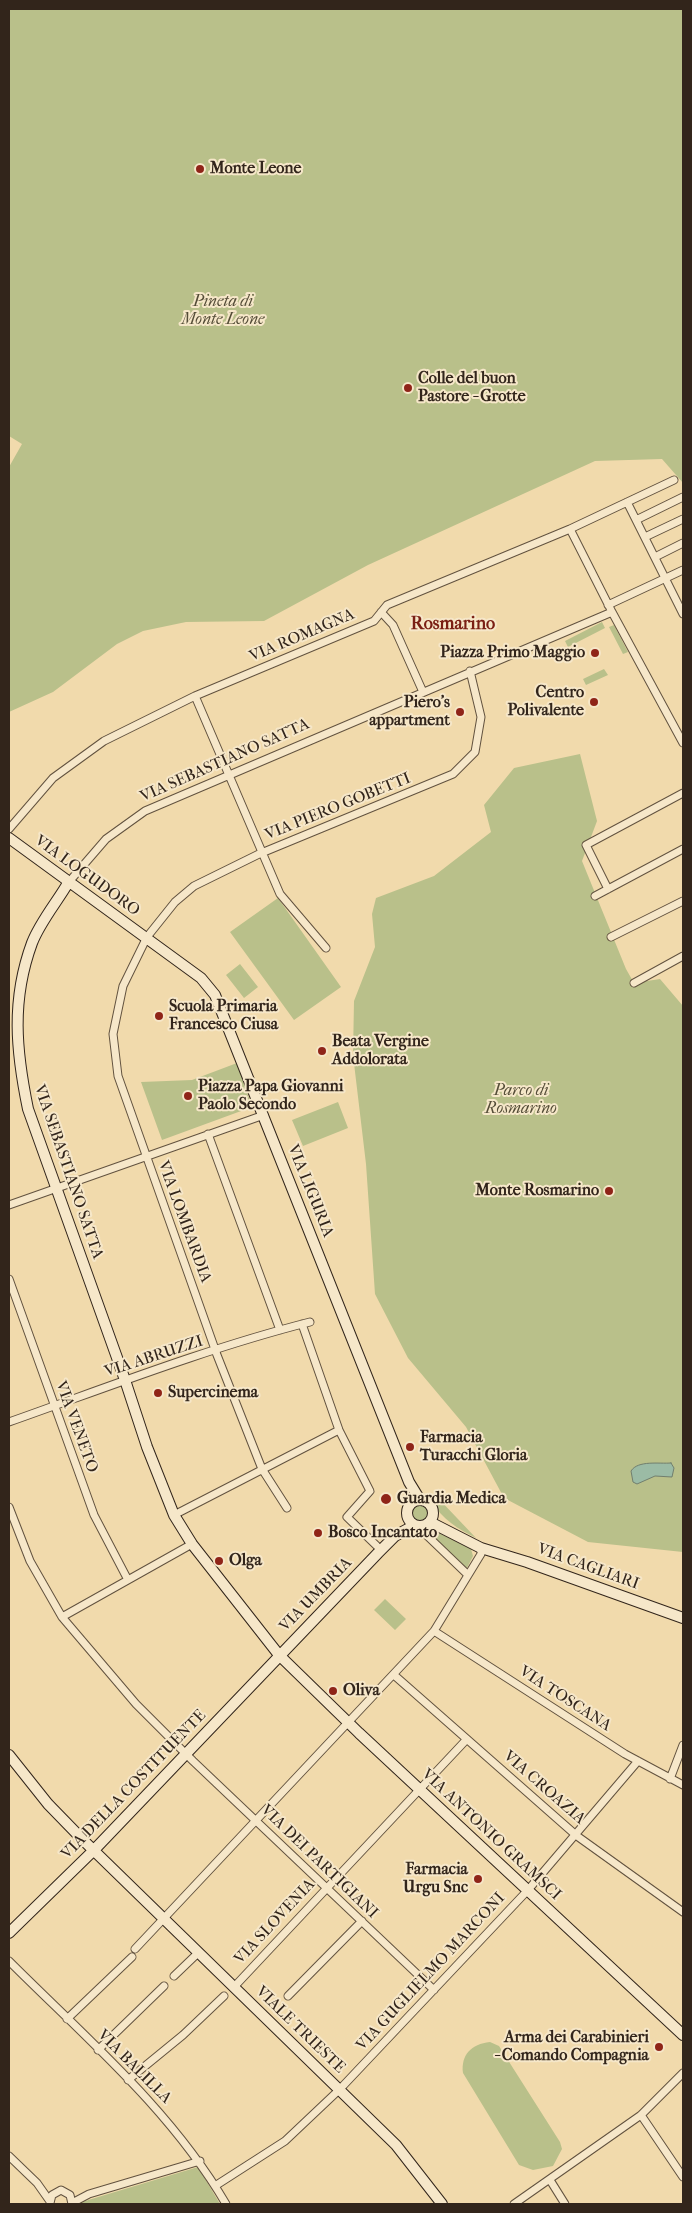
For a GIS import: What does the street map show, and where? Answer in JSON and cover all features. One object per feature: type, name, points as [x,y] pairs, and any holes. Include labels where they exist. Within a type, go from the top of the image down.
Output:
[{"type":"street","name":"VIA ROMAGNA","points":[[9,829],[53,778],[104,741],[195,696],[374,621],[387,605],[570,529],[674,480]]},
{"type":"street","points":[[636,520],[683,497]]},
{"type":"street","points":[[627,502],[665,578],[681,603],[683,614]]},
{"type":"street","points":[[645,537],[683,519]]},
{"type":"street","points":[[570,529],[610,608],[682,740]]},
{"type":"street","points":[[655,557],[683,543]]},
{"type":"street","name":"VIA SEBASTIANO SATTA","points":[[279,1655],[192,1544],[174,1515],[146,1447],[125,1380],[28,1109],[12,1020],[33,941],[68,883],[106,838],[145,811],[470,671],[610,608],[683,570]]},
{"type":"street","points":[[381,612],[393,626],[423,692]]},
{"type":"street","name":"VIA PIERO GOBETTI","points":[[147,937],[175,902],[194,886],[264,852],[453,774],[475,752],[481,717],[470,671]]},
{"type":"street","points":[[195,696],[264,852],[280,894],[326,948]]},
{"type":"street","points":[[608,889],[586,845],[683,793]]},
{"type":"street","name":"VIA LOGUDORO","points":[[9,838],[68,883],[147,937]]},
{"type":"street","points":[[596,896],[683,849]]},
{"type":"street","points":[[611,937],[683,901]]},
{"type":"street","name":"VIA LIGURIA","points":[[147,937],[201,978],[215,995],[408,1482],[413,1505]]},
{"type":"street","name":"VIA LOMBARDIA","points":[[147,937],[123,986],[113,1034],[118,1076],[216,1351],[262,1469],[287,1508]]},
{"type":"street","points":[[634,983],[683,956]]},
{"type":"street","points":[[9,1205],[264,1115]]},
{"type":"street","points":[[208,1134],[280,1330]]},
{"type":"street","name":"VIA VENETO","points":[[9,1279],[53,1406],[94,1515],[128,1580]]},
{"type":"street","name":"VIA ABRUZZI","points":[[9,1422],[125,1380],[310,1322]]},
{"type":"street","points":[[302,1324],[338,1430],[370,1491],[347,1517],[381,1550]]},
{"type":"street","points":[[174,1515],[338,1430]]},
{"type":"street","points":[[415,1525],[422,1526],[431,1516],[428,1503],[413,1505],[408,1519],[467,1574]]},
{"type":"street","name":"VIA UMBRIA","points":[[279,1655],[395,1536],[413,1505]]},
{"type":"street","name":"VIA DEI PARTIGIANI","points":[[9,1507],[30,1561],[62,1616],[136,1704],[434,1990]]},
{"type":"street","name":"VIA CAGLIARI","points":[[431,1516],[453,1532],[481,1548],[528,1562],[683,1618]]},
{"type":"street","name":"VIA UMBRIA","points":[[395,1536],[415,1525]]},
{"type":"street","points":[[62,1616],[192,1544]]},
{"type":"street","points":[[67,2019],[134,1953],[434,1631],[467,1574],[481,1554],[481,1548]]},
{"type":"street","name":"VIA TOSCANA","points":[[434,1631],[638,1761],[683,1785]]},
{"type":"street","name":"VIA ANTONIO GRAMSCI","points":[[279,1655],[348,1722],[683,2035]]},
{"type":"street","name":"VIA DELLA COSTITUENTE","points":[[9,1933],[94,1850],[279,1655]]},
{"type":"street","name":"VIA CROAZIA","points":[[394,1675],[577,1836],[683,1912]]},
{"type":"street","name":"VIA SLOVENIA","points":[[234,1986],[467,1739]]},
{"type":"street","points":[[670,1779],[683,1746]]},
{"type":"street","name":"VIALE TRIESTE","points":[[9,1755],[48,1804],[396,2144],[442,2204]]},
{"type":"street","name":"VIA GUGLIELMO MARCONI","points":[[216,2186],[285,2141],[340,2089],[528,1890],[577,1836],[638,1761]]},
{"type":"street","points":[[288,1996],[362,1921]]},
{"type":"street","points":[[174,1976],[199,1952]]},
{"type":"street","name":"VIA BALILLA","points":[[9,1961],[161,2112],[200,2161],[226,2204]]},
{"type":"street","points":[[98,2050],[164,1986]]},
{"type":"street","points":[[128,2080],[182,2035],[224,1996]]},
{"type":"street","points":[[514,2204],[641,2116],[683,2073]]},
{"type":"street","points":[[641,2116],[683,2177]]},
{"type":"street","points":[[9,2156],[37,2183],[50,2202]]},
{"type":"street","points":[[68,2193],[72,2204],[88,2195],[200,2161]]},
{"type":"street","points":[[550,2180],[565,2204]]},
{"type":"street","points":[[37,2183],[54,2192],[61,2190],[68,2193],[88,2195]]},
{"type":"street","points":[[50,2202],[54,2192]]},
{"type":"green space","name":"Pineta di Monte Leone","points":[[9,9],[683,9],[683,483],[662,459],[595,461],[368,565],[264,621],[186,622],[143,631],[117,644],[53,692],[9,712],[9,467],[22,444],[9,436]]},
{"type":"green space","points":[[602,622],[605,628],[568,647],[565,641]]},
{"type":"green space","points":[[614,625],[628,652],[623,654],[609,627]]},
{"type":"green space","points":[[604,669],[608,675],[586,685],[583,679]]},
{"type":"green space","name":"Parco di Rosmarino","points":[[580,754],[597,821],[582,861],[626,969],[634,983],[660,979],[683,1006],[683,1552],[588,1542],[504,1498],[466,1427],[408,1358],[375,1294],[366,1164],[353,1055],[354,1001],[375,947],[372,914],[376,898],[434,876],[491,832],[484,805],[514,768]]},
{"type":"green space","points":[[278,898],[341,987],[294,1020],[230,932]]},
{"type":"green space","points":[[240,964],[258,987],[244,998],[226,975]]},
{"type":"green space","name":"Piazza Papa Giovanni Paolo Secondo","points":[[237,1063],[252,1107],[162,1140],[141,1082],[192,1080]]},
{"type":"green space","points":[[338,1102],[348,1128],[303,1146],[292,1120]]},
{"type":"green space","points":[[437,1497],[476,1538],[457,1527],[441,1514],[432,1502]]},
{"type":"green space","points":[[420,1503],[427,1506],[430,1513],[427,1520],[420,1523],[413,1520],[410,1513],[413,1506]]},
{"type":"green space","points":[[431,1529],[471,1549],[473,1556],[465,1572],[426,1530]]},
{"type":"green space","points":[[385,1599],[406,1619],[395,1630],[374,1610]]},
{"type":"green space","points":[[490,2042],[499,2046],[560,2142],[562,2149],[553,2166],[533,2170],[519,2165],[463,2073],[464,2061],[469,2052],[477,2045]]},
{"type":"green space","points":[[198,2167],[220,2204],[79,2204],[85,2201]]},
{"type":"shaded area","points":[[671,1463],[674,1468],[672,1477],[655,1476],[637,1484],[633,1482],[631,1471],[639,1465]]},
{"type":"place","name":"Monte Leone","points":[[200,169]]},
{"type":"place","name":"Colle del buon Pastore - Grotte","points":[[408,388]]},
{"type":"place","name":"Piazza Primo Maggio","points":[[595,653]]},
{"type":"place","name":"Centro Polivalente","points":[[594,702]]},
{"type":"place","name":"Piero's appartment","points":[[460,712]]},
{"type":"place","name":"Scuola Primaria Francesco Ciusa","points":[[159,1016]]},
{"type":"place","name":"Beata Vergine Addolorata","points":[[322,1051]]},
{"type":"place","name":"Piazza Papa Giovanni Paolo Secondo","points":[[188,1096]]},
{"type":"place","name":"Monte Rosmarino","points":[[609,1191]]},
{"type":"place","name":"Supercinema","points":[[158,1393]]},
{"type":"place","name":"Farmacia Turacchi Gloria","points":[[410,1447]]},
{"type":"place","name":"Guardia Medica","points":[[386,1499]]},
{"type":"place","name":"Bosco Incantato","points":[[318,1533]]},
{"type":"place","name":"Olga","points":[[219,1561]]},
{"type":"place","name":"Oliva","points":[[333,1691]]},
{"type":"place","name":"Farmacia Urgu Snc","points":[[478,1879]]},
{"type":"place","name":"Arma dei Carabinieri - Comando Compagnia","points":[[659,2047]]},
{"type":"district","name":"Rosmarino","points":[[453,625]]}]
